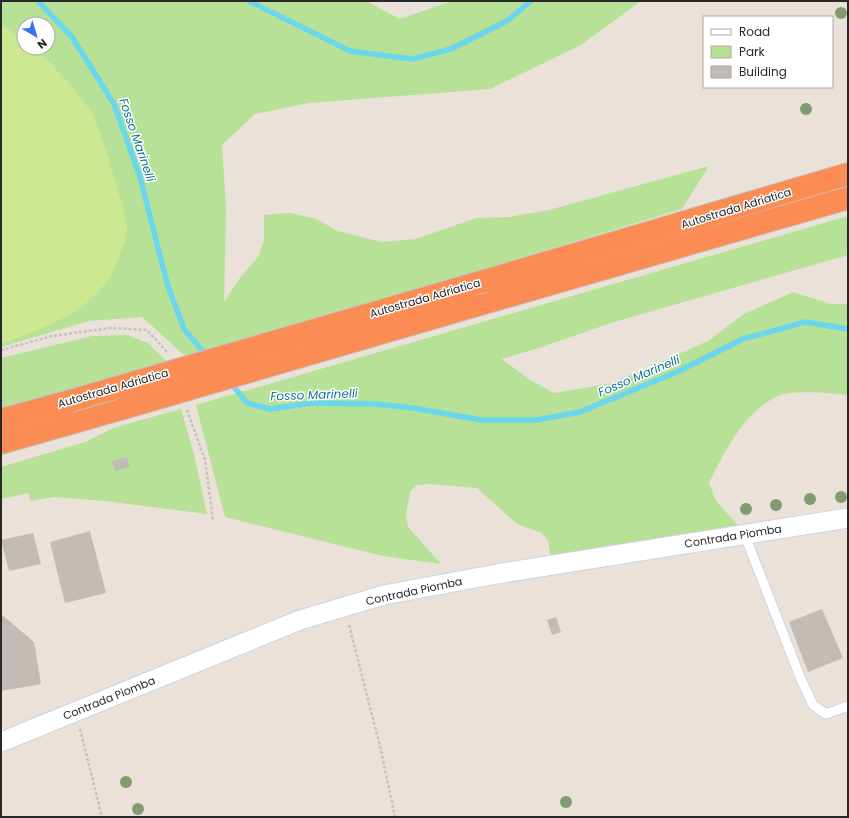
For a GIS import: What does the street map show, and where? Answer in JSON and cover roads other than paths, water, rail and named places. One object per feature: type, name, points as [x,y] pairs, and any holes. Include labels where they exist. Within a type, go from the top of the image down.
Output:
[{"type":"highway","name":"Autostrada Adriatica","points":[[1,420],[484,281],[848,174]]},
{"type":"highway","name":"Autostrada Adriatica","points":[[1,443],[848,198]]},
{"type":"street","name":"Contrada Piomba","points":[[1,742],[300,620],[399,592],[744,533],[848,518]]},
{"type":"lane","points":[[744,533],[800,677],[813,705],[826,714],[848,706]]},
{"type":"waterway","name":"Fosso Marinelli","points":[[38,1],[72,37],[114,104],[140,177],[167,283],[184,329],[207,356]]},
{"type":"waterway","points":[[249,1],[350,51],[412,59],[451,49],[507,21],[531,1]]},
{"type":"waterway","name":"Fosso Marinelli","points":[[230,382],[247,403],[270,409],[312,403],[375,404],[413,408],[481,420],[536,420],[580,412],[677,372],[743,339],[805,322],[848,329]]}]
